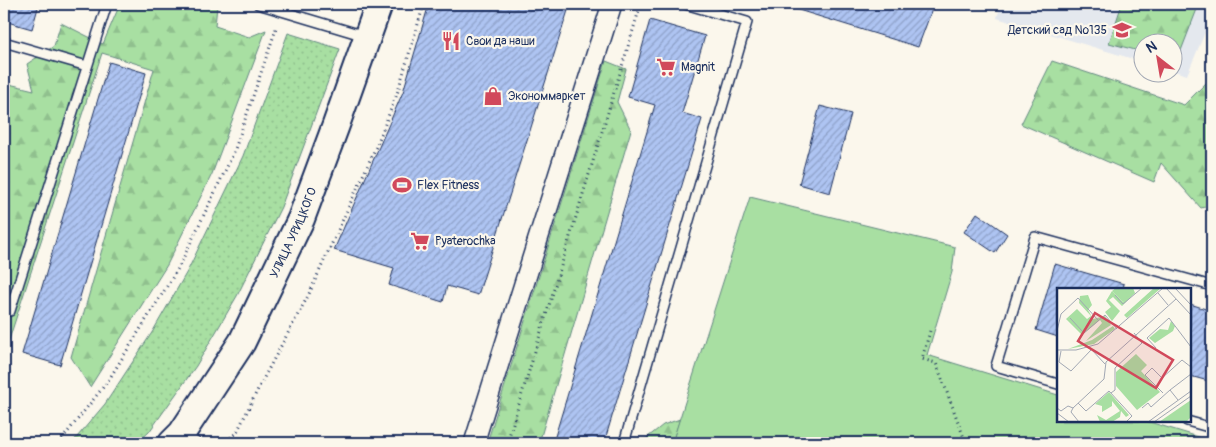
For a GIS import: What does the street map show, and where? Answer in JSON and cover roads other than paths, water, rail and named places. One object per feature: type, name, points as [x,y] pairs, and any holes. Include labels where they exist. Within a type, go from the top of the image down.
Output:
[{"type":"street","name":"УЛИЦА УРИЦКОГО","points":[[183,440],[242,342],[297,227],[336,126],[379,4]]},
{"type":"street","points":[[474,443],[612,4]]},
{"type":"lane","points":[[4,310],[10,311],[107,4]]},
{"type":"lane","points":[[258,4],[368,37]]},
{"type":"lane","points":[[624,443],[747,22],[685,4]]},
{"type":"lane","points":[[4,42],[88,66]]},
{"type":"lane","points":[[1057,384],[996,366],[1035,237],[1212,286]]},
{"type":"lane","points":[[1191,422],[1212,428]]},
{"type":"place","name":"Детский сад №135","points":[[1122,30]]},
{"type":"place","name":"Свои да наши","points":[[451,41]]},
{"type":"place","name":"Magnit","points":[[666,67]]},
{"type":"place","name":"Экономмаркет","points":[[493,96]]},
{"type":"place","name":"Flex Fitness","points":[[402,185]]},
{"type":"place","name":"Pyaterochka","points":[[420,241]]}]
